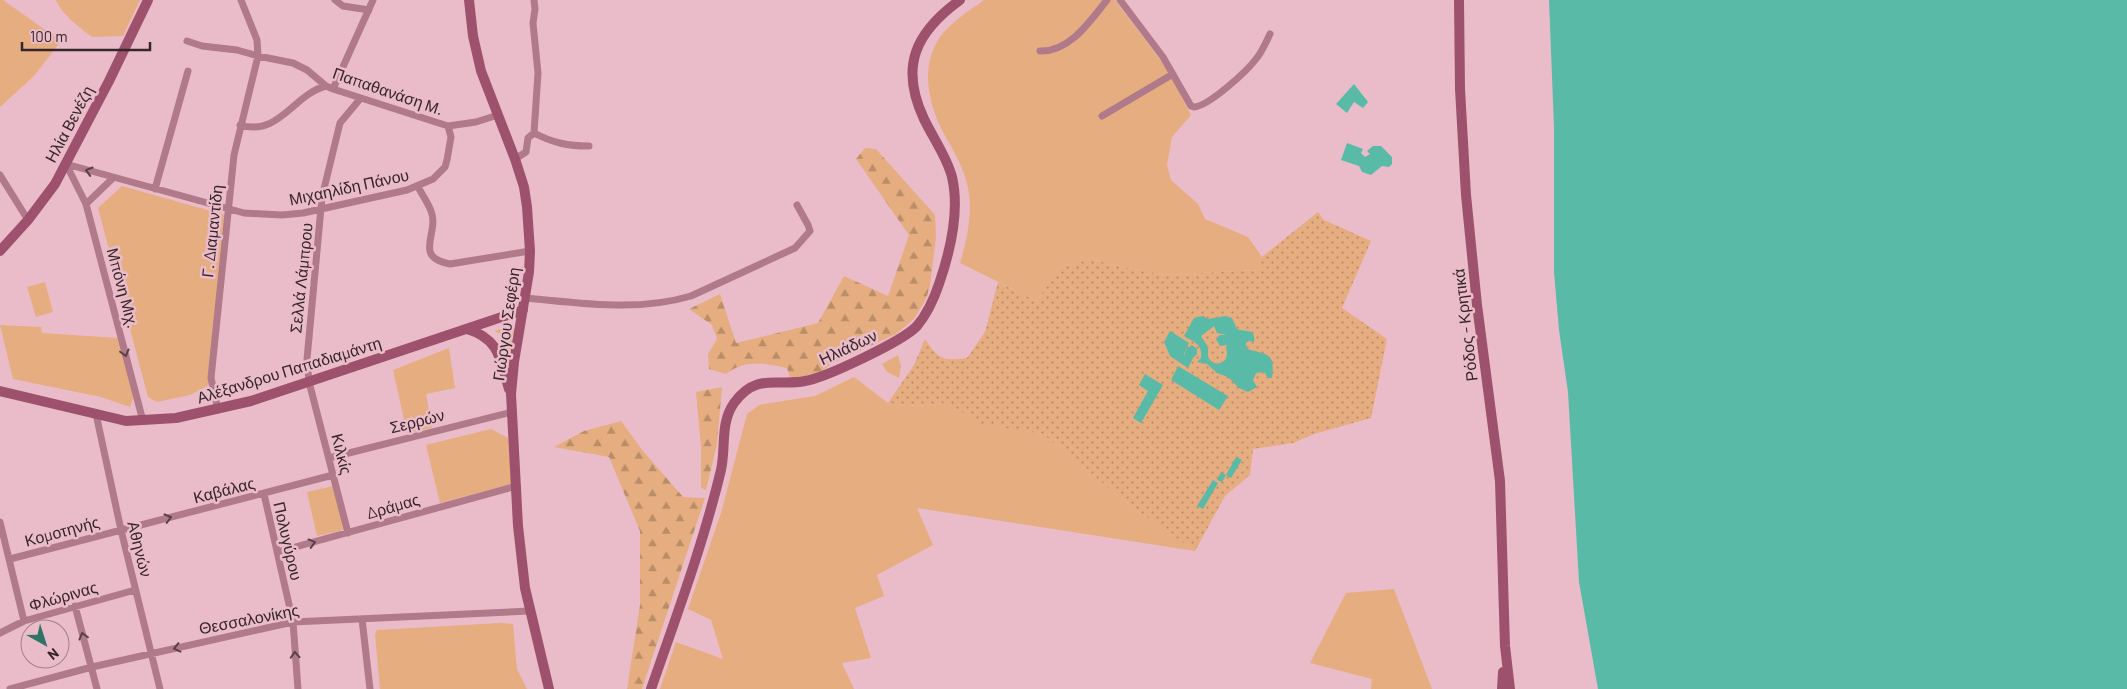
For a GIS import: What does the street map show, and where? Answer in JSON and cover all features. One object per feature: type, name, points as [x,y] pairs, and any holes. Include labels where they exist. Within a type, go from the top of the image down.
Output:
[{"type":"street","name":"Ηλία Βενέζη","points":[[0,251],[28,220],[55,184],[148,0]]},
{"type":"street","points":[[241,0],[257,40],[258,56]]},
{"type":"street","points":[[335,0],[343,6],[369,10]]},
{"type":"street","points":[[240,125],[251,128],[260,127],[276,120],[316,89],[329,87],[373,0]]},
{"type":"street","name":"Γιώργου Σεφέρη","points":[[469,0],[477,55],[524,187],[530,251],[526,298],[514,362],[511,394],[518,526],[529,611],[549,689]]},
{"type":"street","points":[[515,159],[526,152],[528,138],[534,133],[538,73],[534,0]]},
{"type":"street","name":"Ηλιάδων","points":[[651,689],[689,581],[722,468],[725,424],[734,403],[748,389],[758,384],[773,381],[803,382],[865,356],[910,332],[920,322],[930,307],[939,285],[952,235],[954,190],[948,167],[924,117],[915,93],[913,67],[920,41],[928,28],[946,10],[960,0]]},
{"type":"street","points":[[1040,52],[1050,52],[1065,44],[1087,25],[1107,0]]},
{"type":"street","points":[[1120,0],[1173,74],[1191,106],[1198,107],[1236,81],[1257,58],[1270,34]]},
{"type":"street","name":"Ρόδος - Κρητικά","points":[[1459,0],[1460,89],[1466,195],[1476,296],[1500,481],[1505,646]]},
{"type":"street","name":"Παπαθανάση Μ.","points":[[187,41],[202,46],[248,52],[258,56],[293,63],[307,70],[329,87],[448,126],[476,122],[498,115]]},
{"type":"street","name":"Γ. Διαμαντίδη","points":[[218,410],[211,378],[228,208],[234,155],[258,56]]},
{"type":"street","points":[[155,189],[188,71]]},
{"type":"street","points":[[1102,116],[1173,74]]},
{"type":"street","name":"Σελλά Λάμπρου","points":[[310,382],[307,359],[322,197],[340,123],[360,98]]},
{"type":"street","name":"Μιχαηλίδη Πάνου","points":[[66,164],[244,213],[282,215],[303,213],[418,187],[433,179],[445,167],[451,146],[448,126]]},
{"type":"street","points":[[534,133],[550,142],[589,146]]},
{"type":"street","name":"Μπόνη Μιχ.","points":[[66,164],[86,204],[144,421]]},
{"type":"street","points":[[0,175],[28,220]]},
{"type":"street","points":[[86,204],[113,178]]},
{"type":"street","points":[[418,187],[431,211],[429,248],[438,262],[450,264],[530,251]]},
{"type":"street","points":[[526,298],[620,306],[676,301],[691,296],[800,244],[810,231],[797,205]]},
{"type":"street","name":"Αλέξανδρου Παπαδιαμάντη","points":[[0,391],[126,421],[176,418],[218,410],[310,382],[524,310]]},
{"type":"street","points":[[467,329],[486,337],[495,348],[511,394]]},
{"type":"street","name":"Κιλκίς","points":[[310,382],[348,533]]},
{"type":"street","name":"Σερρών","points":[[329,458],[512,412]]},
{"type":"street","name":"Αθηνών","points":[[96,414],[121,530],[160,689]]},
{"type":"street","name":"Καβάλας","points":[[121,530],[333,476]]},
{"type":"street","name":"Δράμας","points":[[277,552],[517,486]]},
{"type":"street","name":"Πολυγύρου","points":[[264,494],[293,622],[298,689]]},
{"type":"street","points":[[0,522],[24,619]]},
{"type":"street","name":"Κομοτηνής","points":[[10,559],[121,530]]},
{"type":"street","name":"Φλώρινας","points":[[31,619],[136,590]]},
{"type":"street","points":[[75,606],[97,689]]},
{"type":"street","name":"Θεσσαλονίκης","points":[[10,689],[92,667],[293,622],[529,611]]},
{"type":"street","points":[[362,619],[370,689]]},
{"type":"street","name":"Φλώρινας","points":[[0,633],[20,623]]},
{"type":"street","points":[[1502,689],[1505,646]]},
{"type":"street","points":[[1505,646],[1510,689]]},
{"type":"green space","points":[[0,0],[3,0],[61,41],[34,76],[0,107]]},
{"type":"green space","points":[[56,0],[140,0],[123,36],[92,37],[67,16]]},
{"type":"green space","points":[[984,0],[1115,0],[1168,70],[1191,115],[1172,137],[1167,165],[1171,180],[1198,204],[1205,219],[1248,237],[1262,257],[1258,270],[1164,275],[1108,264],[1090,258],[1059,268],[1037,301],[960,263],[968,226],[970,207],[968,188],[961,166],[933,109],[928,84],[928,72],[934,48],[940,37],[955,22]]},
{"type":"green space","points":[[865,148],[876,149],[935,215],[936,237],[930,286],[926,299],[914,319],[896,334],[831,364],[816,376],[790,377],[787,368],[755,363],[740,366],[726,374],[709,369],[708,354],[717,339],[712,325],[689,309],[720,294],[736,343],[818,323],[844,276],[888,296],[909,235],[856,159]]},
{"type":"green space","points":[[122,186],[225,215],[209,385],[190,395],[157,402],[148,397],[98,208]]},
{"type":"green space","points":[[1318,212],[1324,220],[1371,241],[1342,308],[1387,339],[1371,418],[1314,434],[1293,443],[1253,449],[1250,475],[1225,496],[1195,551],[1127,503],[1043,434],[982,424],[947,403],[916,406],[888,403],[914,365],[925,339],[942,358],[967,358],[985,332],[998,282],[1037,301],[1059,268],[1090,258],[1108,264],[1164,275],[1258,270],[1262,257]]},
{"type":"green space","points":[[45,282],[53,312],[36,317],[27,287]]},
{"type":"green space","points":[[0,325],[41,327],[42,333],[118,338],[135,394],[130,407],[101,397],[13,379]]},
{"type":"green space","points":[[510,325],[516,329],[511,361],[505,340],[495,331]]},
{"type":"green space","points":[[449,348],[455,388],[426,394],[432,428],[407,433],[393,370]]},
{"type":"green space","points":[[898,355],[901,366],[899,378],[887,372],[882,364]]},
{"type":"green space","points":[[854,377],[888,403],[916,406],[947,403],[982,423],[1043,434],[1127,503],[1195,551],[917,508],[933,545],[877,575],[884,596],[855,608],[871,658],[842,663],[854,689],[660,689],[676,642],[723,659],[711,620],[688,609],[721,513],[747,414],[759,405],[815,396]]},
{"type":"green space","points":[[722,387],[717,444],[706,490],[701,488],[701,447],[696,392]]},
{"type":"green space","points":[[621,421],[643,451],[683,497],[705,498],[642,689],[627,689],[640,605],[640,531],[609,457],[554,447],[584,431]]},
{"type":"green space","points":[[491,429],[508,438],[512,484],[440,503],[426,445]]},
{"type":"green space","points":[[334,486],[343,530],[317,536],[307,492]]},
{"type":"green space","points":[[1394,589],[1432,689],[1371,689],[1372,679],[1310,663],[1346,593]]},
{"type":"green space","points":[[501,623],[513,624],[517,669],[527,689],[380,689],[375,634],[377,630]]},
{"type":"shaded area","points":[[1549,0],[2127,0],[2127,689],[1598,689],[1579,582],[1568,392],[1559,330],[1554,272],[1554,127]]},
{"type":"shaded area","points":[[1354,84],[1368,102],[1363,108],[1354,102],[1347,113],[1336,104]]},
{"type":"shaded area","points":[[1347,143],[1363,149],[1361,153],[1365,157],[1370,154],[1367,151],[1373,146],[1381,146],[1392,157],[1392,164],[1389,167],[1382,166],[1371,175],[1362,172],[1359,166],[1341,160]]},
{"type":"shaded area","points":[[1203,316],[1208,319],[1226,316],[1232,318],[1237,329],[1252,332],[1254,342],[1249,341],[1246,343],[1247,349],[1269,356],[1273,370],[1272,378],[1268,378],[1264,372],[1256,373],[1253,380],[1257,387],[1248,392],[1239,388],[1228,377],[1217,373],[1207,364],[1197,362],[1201,358],[1201,349],[1184,336],[1194,318]],"holes":[[[1214,326],[1217,333],[1227,335],[1220,335],[1216,339],[1220,346],[1227,345],[1227,355],[1223,362],[1213,363],[1208,358],[1208,347],[1201,336]]]},
{"type":"shaded area","points":[[1170,331],[1189,343],[1186,349],[1192,345],[1197,349],[1197,354],[1188,368],[1170,356],[1164,342]]},
{"type":"shaded area","points":[[1178,366],[1228,396],[1219,410],[1171,380]]},
{"type":"shaded area","points":[[1145,374],[1163,385],[1141,423],[1133,418],[1148,391],[1139,385]]},
{"type":"shaded area","points":[[1236,457],[1242,460],[1231,478],[1226,475]]},
{"type":"shaded area","points":[[1221,472],[1226,475],[1222,482],[1217,480]]},
{"type":"shaded area","points":[[1213,480],[1218,483],[1203,509],[1197,506]]}]
